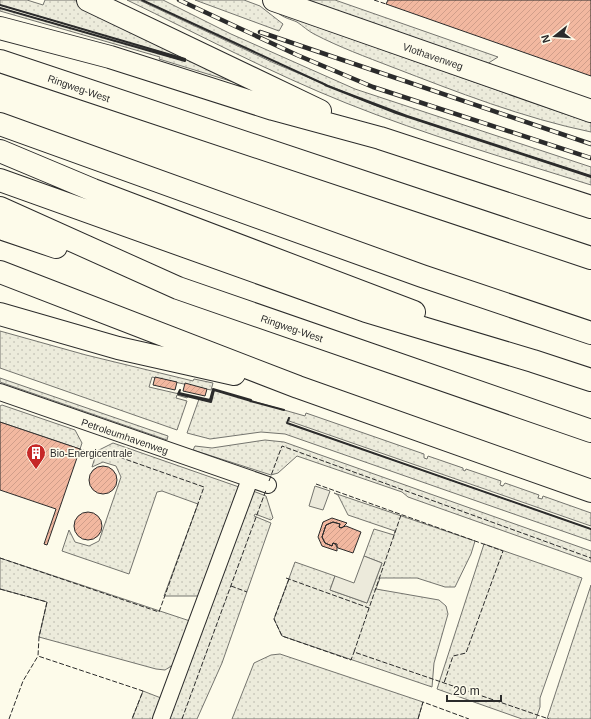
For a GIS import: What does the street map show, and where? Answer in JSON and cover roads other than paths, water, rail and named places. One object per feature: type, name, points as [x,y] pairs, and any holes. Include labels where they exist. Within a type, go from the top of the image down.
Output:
[{"type":"main road","points":[[88,0],[380,138]]},
{"type":"main road","name":"Vlothavenweg","points":[[274,0],[591,111]]},
{"type":"main road","points":[[0,28],[110,57],[273,109],[380,138],[591,207]]},
{"type":"main road","name":"Ringweg-West","points":[[0,61],[591,258]]},
{"type":"main road","points":[[0,124],[422,276],[591,333]]},
{"type":"main road","points":[[0,151],[93,190],[373,295],[533,361]]},
{"type":"main road","points":[[0,180],[359,308],[591,380]]},
{"type":"main road","name":"Ringweg-West","points":[[0,208],[178,288],[591,432]]},
{"type":"main road","points":[[0,228],[178,288]]},
{"type":"main road","points":[[0,272],[298,387],[591,491]]},
{"type":"main road","points":[[0,314],[118,348],[298,387]]},
{"type":"street","name":"Petroleumhavenweg","points":[[0,392],[268,485]]},
{"type":"street","points":[[161,719],[250,479]]},
{"type":"railway","points":[[179,0],[297,55],[373,87],[591,158]]},
{"type":"railway","points":[[260,32],[591,144]]},
{"type":"place","name":"Bio-Energicentrale","points":[[36,470]]}]
